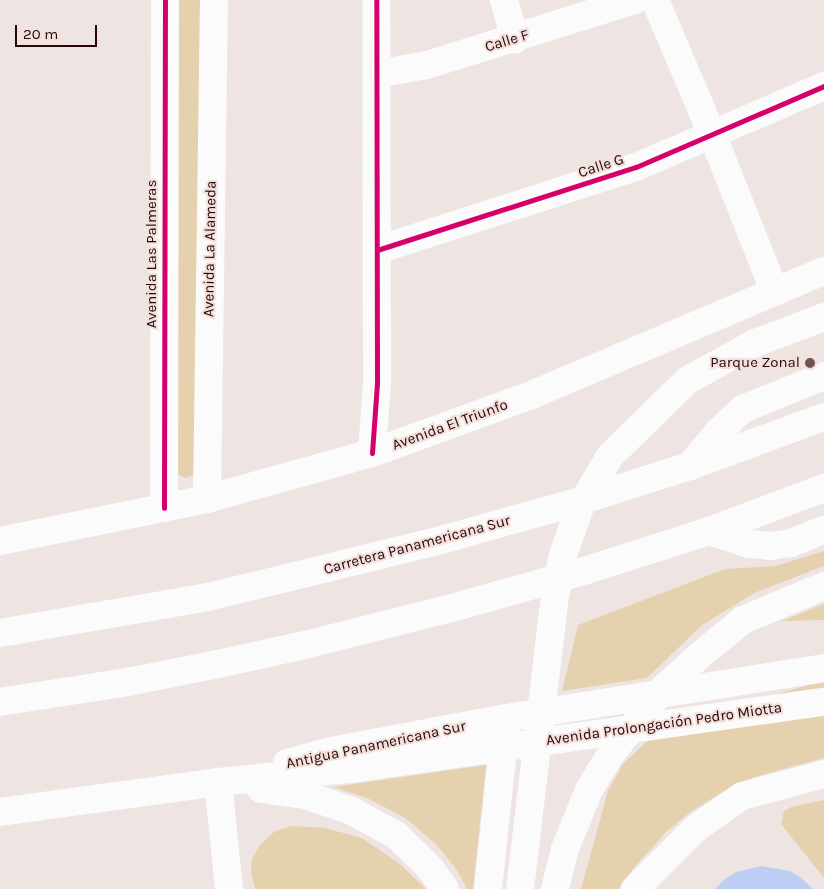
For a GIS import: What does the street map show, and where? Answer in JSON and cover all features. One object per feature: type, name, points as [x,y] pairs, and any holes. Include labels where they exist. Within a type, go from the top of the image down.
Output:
[{"type":"main road","name":"Avenida Las Palmeras","points":[[164,508],[165,0]]},
{"type":"main road","name":"Avenida La Alameda","points":[[207,499],[214,0]]},
{"type":"main road","points":[[372,453],[377,383],[376,0]]},
{"type":"main road","points":[[504,0],[515,39]]},
{"type":"main road","name":"Calle F","points":[[377,74],[427,65],[515,39],[634,0]]},
{"type":"main road","points":[[655,0],[712,134],[775,292]]},
{"type":"main road","name":"Calle G","points":[[378,250],[636,168],[824,86]]},
{"type":"main road","name":"Avenida El Triunfo","points":[[0,541],[207,499],[372,453],[529,396],[824,271]]},
{"type":"main road","points":[[520,889],[554,597],[563,555],[580,507],[610,456],[688,380],[755,343],[824,317]]},
{"type":"main road","points":[[690,466],[718,432],[743,409],[824,376]]},
{"type":"main road","name":"Carretera Panamericana Sur","points":[[0,633],[208,597],[441,540],[570,504],[690,466],[824,416]]},
{"type":"main road","points":[[0,702],[128,682],[308,644],[459,606],[578,573],[709,531],[824,488]]},
{"type":"main road","points":[[709,531],[749,544],[770,546],[790,543],[824,530]]},
{"type":"main road","points":[[555,889],[565,849],[589,790],[610,755],[664,688],[743,620],[824,586]]},
{"type":"main road","name":"Avenida Prolongación Pedro Miotta","points":[[506,718],[824,668]]},
{"type":"main road","name":"Avenida Prolongación Pedro Miotta","points":[[504,746],[824,702]]},
{"type":"main road","points":[[488,889],[506,718]]},
{"type":"main road","name":"Antigua Panamericana Sur","points":[[218,782],[331,751],[506,718]]},
{"type":"main road","name":"Antigua Panamericana Sur","points":[[0,812],[218,782],[358,768],[504,746]]},
{"type":"main road","points":[[635,889],[696,828],[742,796],[824,774]]},
{"type":"main road","points":[[229,889],[218,782],[305,796],[352,811],[396,834],[429,867],[445,889]]},
{"type":"shaded area","points":[[173,0],[201,0],[196,474],[185,478],[174,472]]},
{"type":"shaded area","points":[[824,551],[824,566],[754,593],[701,626],[647,678],[562,691],[578,625],[725,569],[776,566]]},
{"type":"shaded area","points":[[824,604],[824,620],[782,621]]},
{"type":"shaded area","points":[[824,681],[824,693],[740,704]]},
{"type":"shaded area","points":[[824,710],[824,758],[755,777],[723,792],[693,810],[666,832],[632,870],[618,889],[581,889],[608,791],[623,764],[646,742],[662,736]]},
{"type":"shaded area","points":[[486,765],[473,889],[467,889],[457,870],[437,845],[404,817],[367,798],[333,787]]},
{"type":"shaded area","points":[[824,800],[824,878],[781,824],[784,811],[791,807]]},
{"type":"shaded area","points":[[292,826],[325,828],[362,838],[400,864],[426,889],[255,889],[251,872],[252,859],[260,845],[275,831]]},
{"type":"water","points":[[762,866],[789,871],[800,877],[813,889],[715,889],[736,872]]},
{"type":"cycle path","points":[[164,508],[165,0]]},
{"type":"cycle path","points":[[372,453],[377,383],[376,0]]},
{"type":"cycle path","points":[[377,250],[636,167],[824,86]]},
{"type":"place","name":"Parque Zonal","points":[[810,363]]}]
